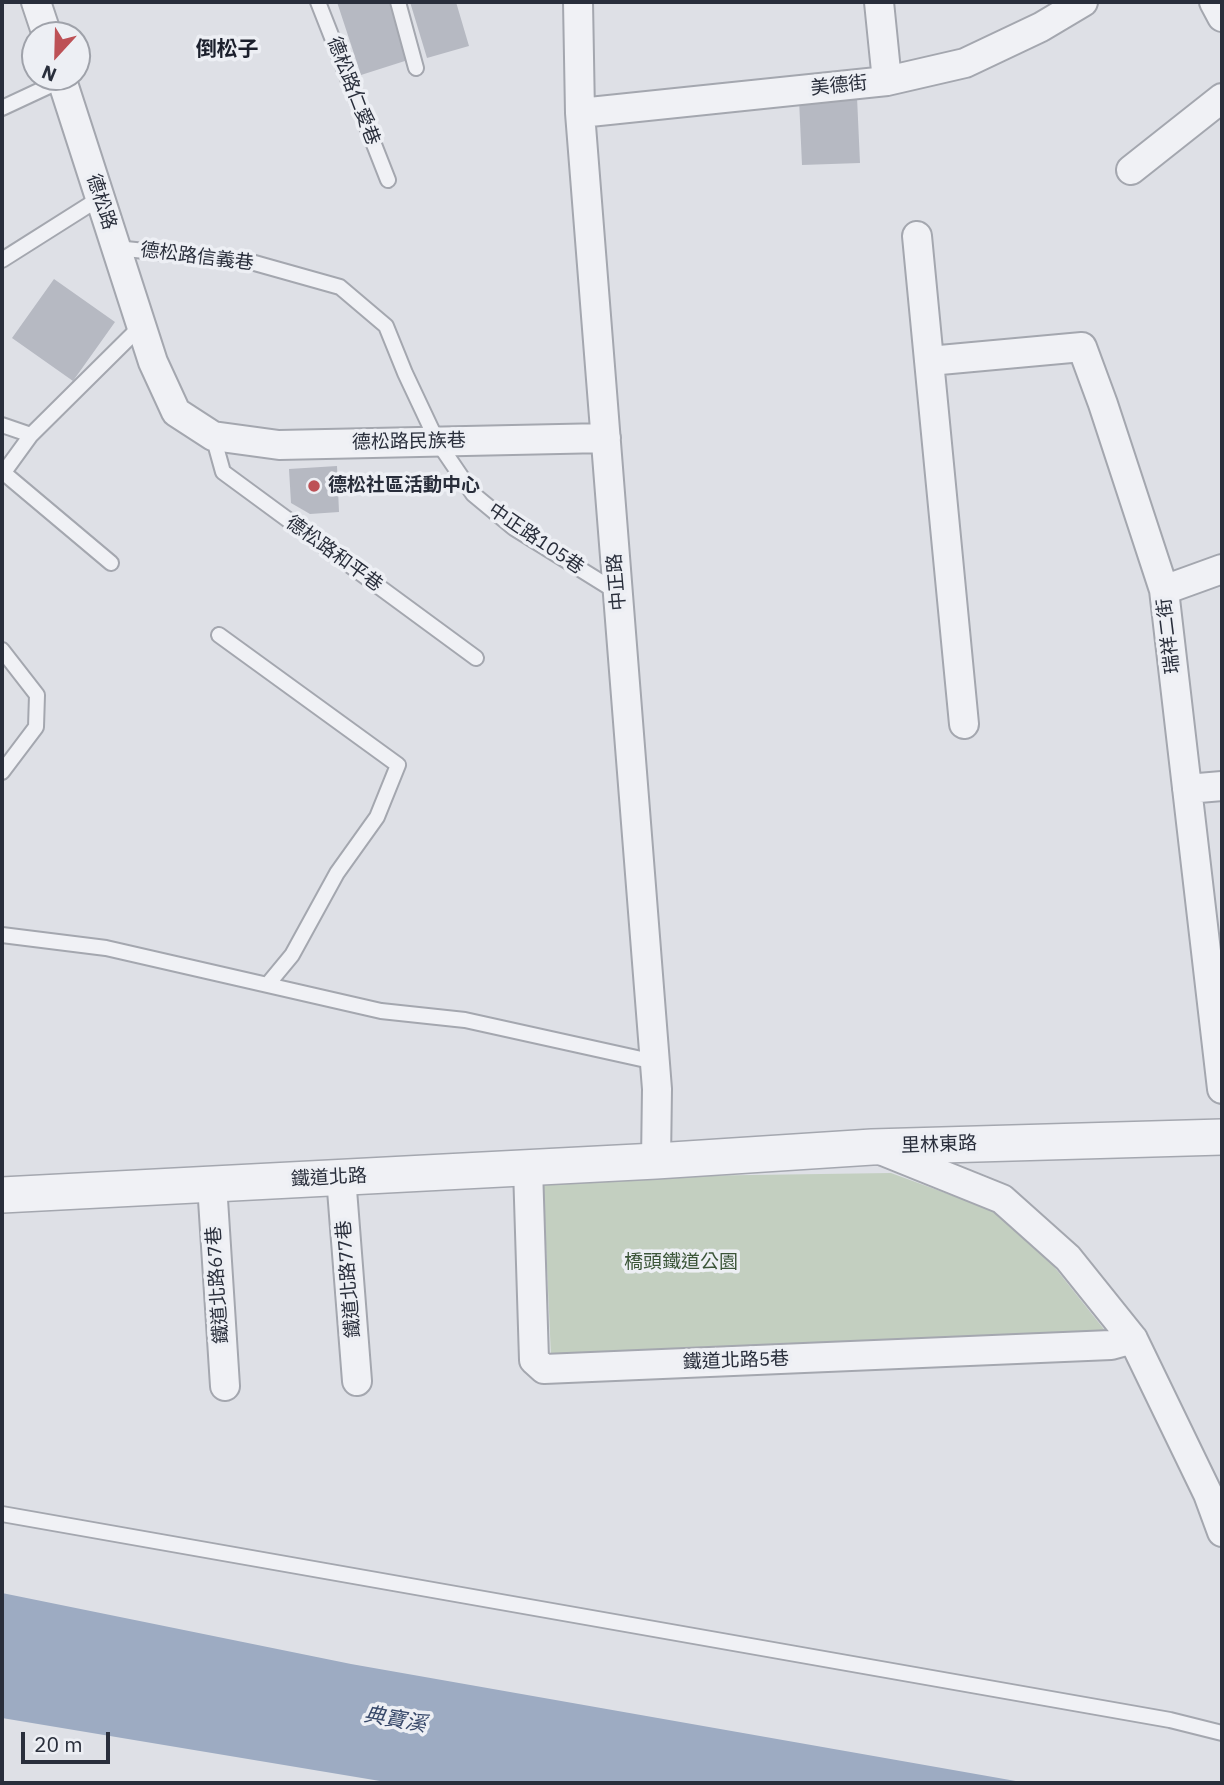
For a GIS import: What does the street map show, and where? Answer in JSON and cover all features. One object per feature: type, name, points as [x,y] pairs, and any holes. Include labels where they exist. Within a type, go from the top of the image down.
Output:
[{"type":"street","points":[[36,2],[42,21]]},
{"type":"street","name":"中正路","points":[[578,2],[580,113],[658,1102],[656,1161]]},
{"type":"street","points":[[879,2],[887,81]]},
{"type":"street","name":"美德街","points":[[580,113],[887,81],[965,63],[1041,27],[1083,2]]},
{"type":"street","points":[[1214,2],[1222,17]]},
{"type":"street","name":"德松路","points":[[65,91],[152,362],[176,412],[213,436]]},
{"type":"street","points":[[1131,170],[1222,98]]},
{"type":"street","points":[[917,236],[964,724]]},
{"type":"street","name":"瑞祥二街","points":[[929,361],[1082,348],[1164,590],[1222,1088]]},
{"type":"street","name":"德松路民族巷","points":[[213,436],[279,445],[606,438]]},
{"type":"street","points":[[1164,590],[1222,569]]},
{"type":"street","points":[[1187,789],[1222,786]]},
{"type":"street","name":"里林東路","points":[[656,1161],[872,1147],[1222,1137]]},
{"type":"street","points":[[872,1147],[1002,1199],[1068,1258],[1133,1339],[1208,1494],[1222,1532]]},
{"type":"street","name":"鐵道北路","points":[[2,1195],[656,1161]]},
{"type":"street","name":"鐵道北路5巷","points":[[528,1168],[534,1360],[544,1369],[1111,1345],[1133,1339]]},
{"type":"street","name":"鐵道北路77巷","points":[[341,1177],[357,1381]]},
{"type":"street","name":"鐵道北路67巷","points":[[212,1184],[225,1386]]},
{"type":"lane","name":"德松路仁愛巷","points":[[318,2],[388,180]]},
{"type":"lane","points":[[398,2],[416,68]]},
{"type":"lane","points":[[2,108],[35,91]]},
{"type":"lane","points":[[2,260],[100,198]]},
{"type":"lane","name":"德松路信義巷","points":[[116,248],[251,262],[340,288],[386,326],[437,441]]},
{"type":"lane","points":[[111,563],[3,474],[31,435],[141,327]]},
{"type":"lane","points":[[2,425],[31,435]]},
{"type":"lane","name":"德松路和平巷","points":[[213,436],[223,472],[475,658]]},
{"type":"lane","name":"中正路105巷","points":[[437,441],[473,494],[493,511],[514,528],[618,593]]},
{"type":"lane","points":[[219,635],[398,765],[377,817],[337,873],[292,955],[268,984]]},
{"type":"lane","points":[[2,650],[37,695],[36,727],[2,772]]},
{"type":"lane","points":[[2,935],[106,948],[380,1011],[465,1020],[655,1062]]},
{"type":"lane","points":[[2,1514],[1170,1720],[1222,1733]]},
{"type":"green space","name":"橋頭鐵道公園","points":[[891,1173],[997,1212],[1048,1259],[1107,1333],[551,1356],[543,1178]]},
{"type":"water","name":"典寶溪","points":[[2,1593],[351,1664],[1027,1783],[392,1783],[2,1718]]},
{"type":"building","points":[[337,2],[389,2],[408,60],[361,75]]},
{"type":"building","points":[[410,2],[456,2],[469,46],[427,58]]},
{"type":"building","points":[[857,97],[860,163],[802,165],[799,99]]},
{"type":"building","points":[[54,279],[115,322],[73,381],[12,338]]},
{"type":"building","name":"德松社區活動中心","points":[[337,466],[339,512],[310,514],[291,503],[289,469]]},
{"type":"place","name":"德松社區活動中心","points":[[314,486]]},
{"type":"district","name":"倒松子","points":[[227,50]]}]
